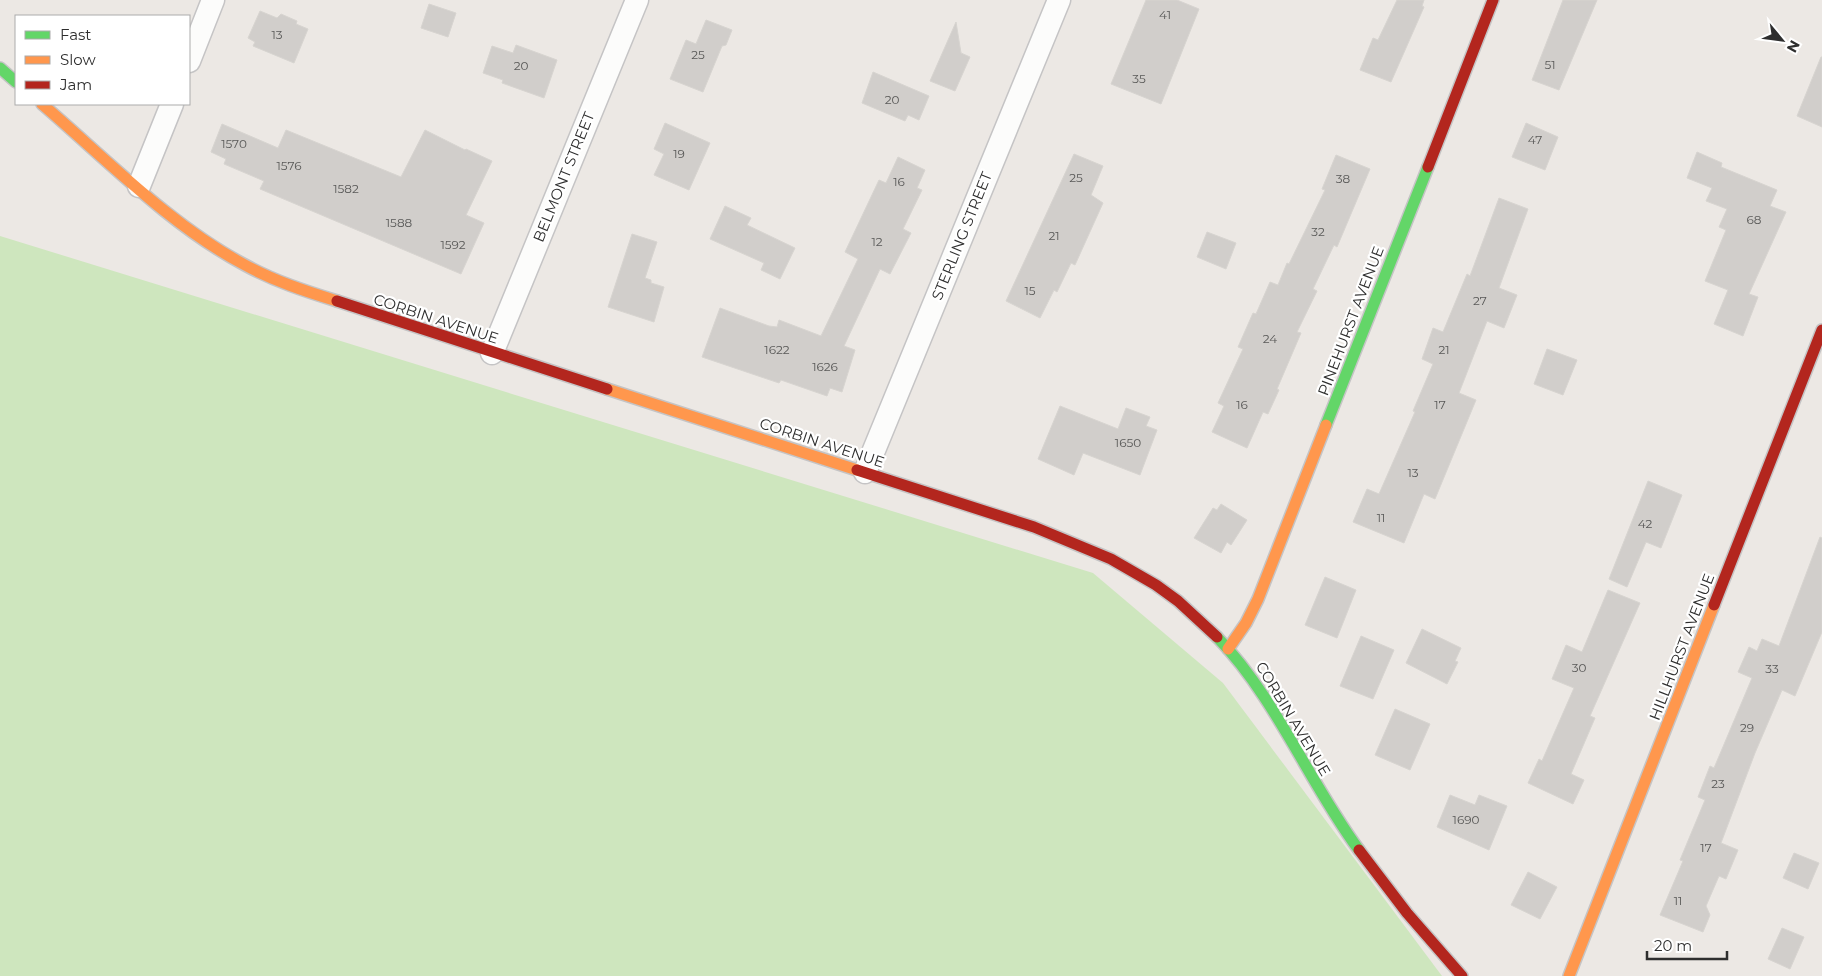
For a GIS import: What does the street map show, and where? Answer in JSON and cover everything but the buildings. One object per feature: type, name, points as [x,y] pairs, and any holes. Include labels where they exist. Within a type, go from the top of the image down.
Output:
[{"type":"main road","name":"PINEHURST AVENUE","points":[[1228,648],[1246,623],[1258,599],[1493,0]]},
{"type":"main road","points":[[0,68],[15,81]]},
{"type":"main road","name":"CORBIN AVENUE","points":[[43,105],[186,226],[220,250],[254,270],[332,302],[1084,544],[1152,580],[1180,600],[1228,648],[1262,691],[1325,799],[1358,850],[1390,893],[1462,976]]},
{"type":"main road","name":"HILLHURST AVENUE","points":[[1569,976],[1822,330]]},
{"type":"street","points":[[190,58],[213,0]]},
{"type":"street","name":"BELMONT STREET","points":[[492,353],[637,0]]},
{"type":"street","name":"STERLING STREET","points":[[865,472],[1059,0]]},
{"type":"street","points":[[139,186],[172,105]]},
{"type":"green space","points":[[0,236],[1093,573],[1223,683],[1442,976],[0,976]]},
{"type":"traffic: fast","points":[[0,68],[15,81]]},
{"type":"traffic: fast","points":[[1326,425],[1428,167]]},
{"type":"traffic: fast","points":[[1217,637],[1238,661],[1275,713],[1341,824],[1359,850]]},
{"type":"traffic: slow","points":[[43,105],[139,190],[191,231],[245,265],[267,276],[337,301]]},
{"type":"traffic: slow","points":[[607,389],[857,470]]},
{"type":"traffic: slow","points":[[1228,649],[1246,623],[1258,599],[1326,425]]},
{"type":"traffic: slow","points":[[1569,976],[1714,605]]},
{"type":"traffic: jam","points":[[1428,167],[1493,0]]},
{"type":"traffic: jam","points":[[337,301],[607,389]]},
{"type":"traffic: jam","points":[[1714,605],[1822,330]]},
{"type":"traffic: jam","points":[[857,470],[1034,527],[1111,559],[1156,585],[1178,601],[1217,637]]},
{"type":"traffic: jam","points":[[1359,850],[1407,913],[1462,976]]}]
